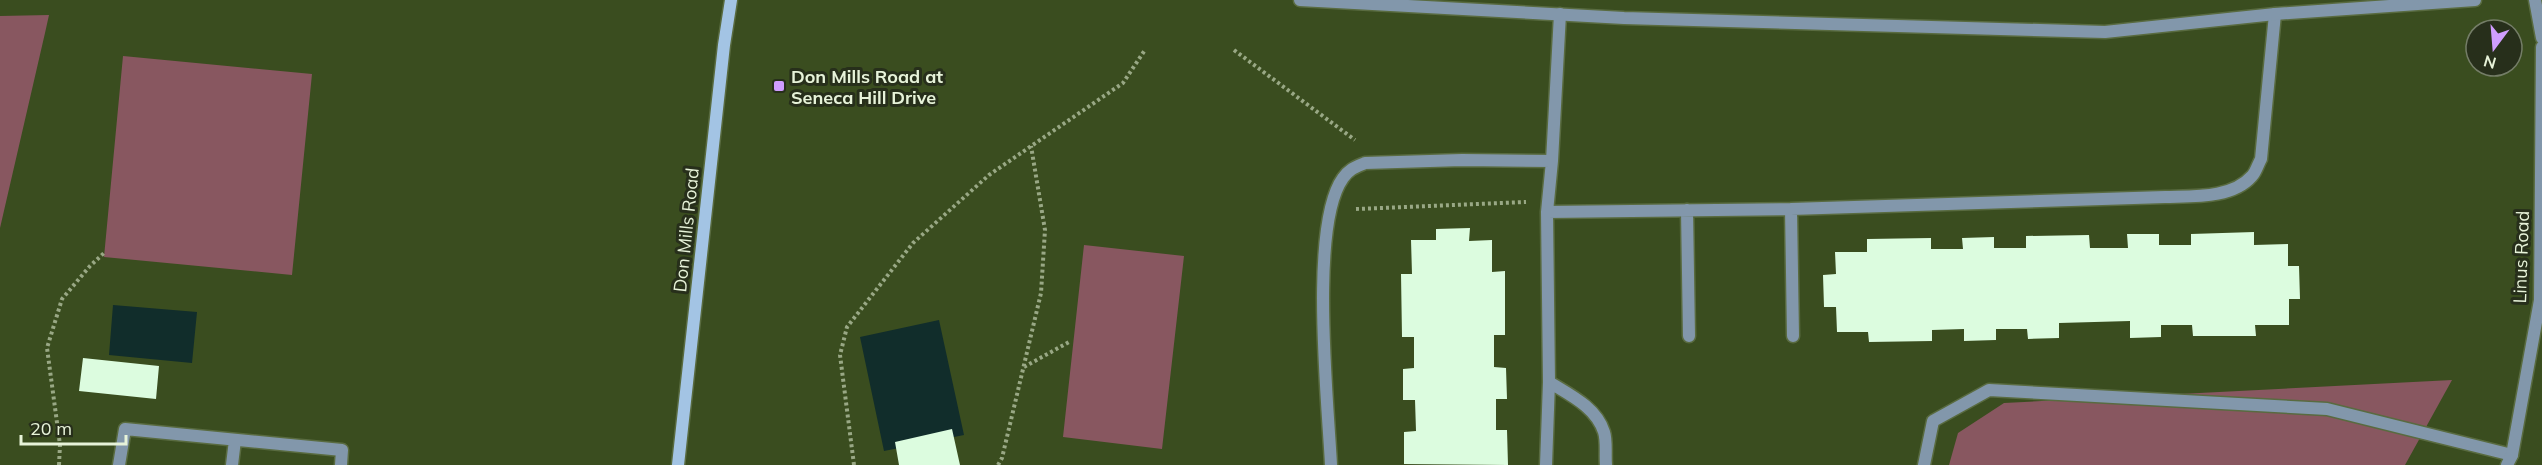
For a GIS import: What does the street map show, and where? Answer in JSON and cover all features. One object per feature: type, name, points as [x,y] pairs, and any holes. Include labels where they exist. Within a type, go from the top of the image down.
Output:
[{"type":"main road","name":"Don Mills Road","points":[[678,465],[724,45],[731,0]]},
{"type":"street","points":[[1300,0],[1624,18],[2105,32],[2275,14],[2475,0]]},
{"type":"street","points":[[2535,0],[2542,38]]},
{"type":"street","points":[[1546,465],[1549,382],[1547,212],[1560,14]]},
{"type":"street","points":[[1547,212],[1791,209],[2204,195],[2236,189],[2252,176],[2261,159],[2275,14]]},
{"type":"street","name":"Linus Road","points":[[2509,460],[2540,300],[2542,47]]},
{"type":"street","points":[[1330,465],[1323,290],[1325,243],[1331,209],[1342,180],[1352,168],[1365,163],[1552,161]]},
{"type":"street","points":[[1791,209],[1793,336]]},
{"type":"street","points":[[1687,210],[1689,336]]},
{"type":"street","points":[[1549,382],[1585,404],[1596,417],[1605,432],[1606,465]]},
{"type":"street","points":[[1924,465],[1933,421],[1989,390],[2327,409],[2509,460]]},
{"type":"street","points":[[119,465],[124,429],[342,450],[341,465]]},
{"type":"street","points":[[232,465],[235,440]]},
{"type":"path","points":[[854,465],[840,355],[847,327],[913,243],[989,175],[1123,83],[1145,50]]},
{"type":"path","points":[[1234,50],[1385,162]]},
{"type":"path","points":[[998,465],[1002,458],[1041,293],[1045,230],[1030,146]]},
{"type":"path","points":[[1331,209],[1527,202],[1528,213]]},
{"type":"path","points":[[59,465],[60,445],[47,348],[62,299],[104,253]]},
{"type":"path","points":[[1024,367],[1070,342]]},
{"type":"shaded area","points":[[49,15],[45,33],[0,228],[0,16]]},
{"type":"shaded area","points":[[123,56],[312,74],[292,275],[104,257]]},
{"type":"shaded area","points":[[1084,245],[1184,256],[1162,449],[1063,437]]},
{"type":"shaded area","points":[[2452,380],[2405,465],[1949,465],[1958,433],[2004,403]]},
{"type":"water","points":[[113,305],[197,312],[192,363],[109,355]]},
{"type":"water","points":[[939,320],[964,435],[884,451],[860,337]]},
{"type":"building","points":[[1470,228],[1469,241],[1492,240],[1492,272],[1505,271],[1505,335],[1494,335],[1494,367],[1506,368],[1507,399],[1496,399],[1496,430],[1507,430],[1508,465],[1404,464],[1404,432],[1416,431],[1415,400],[1403,400],[1403,369],[1414,368],[1414,337],[1402,337],[1401,274],[1412,274],[1411,240],[1436,240],[1436,229]]},
{"type":"building","points":[[2254,232],[2254,245],[2288,244],[2288,266],[2299,266],[2300,299],[2289,299],[2289,325],[2255,325],[2256,336],[2193,336],[2192,325],[2161,325],[2161,337],[2130,338],[2130,321],[2059,323],[2059,338],[2028,339],[2027,329],[1996,329],[1996,340],[1964,341],[1964,329],[1932,330],[1932,341],[1869,342],[1868,332],[1837,332],[1836,307],[1824,307],[1823,275],[1836,274],[1835,252],[1867,252],[1867,239],[1931,238],[1931,249],[1963,249],[1962,238],[1994,237],[1994,248],[2026,248],[2026,236],[2089,235],[2090,248],[2128,248],[2127,234],[2159,234],[2159,245],[2191,245],[2191,234]]},
{"type":"building","points":[[83,358],[159,366],[156,399],[79,391]]},
{"type":"building","points":[[952,429],[960,465],[899,465],[895,442]]},
{"type":"place","name":"Don Mills Road at Seneca Hill Drive","points":[[779,86]]}]
